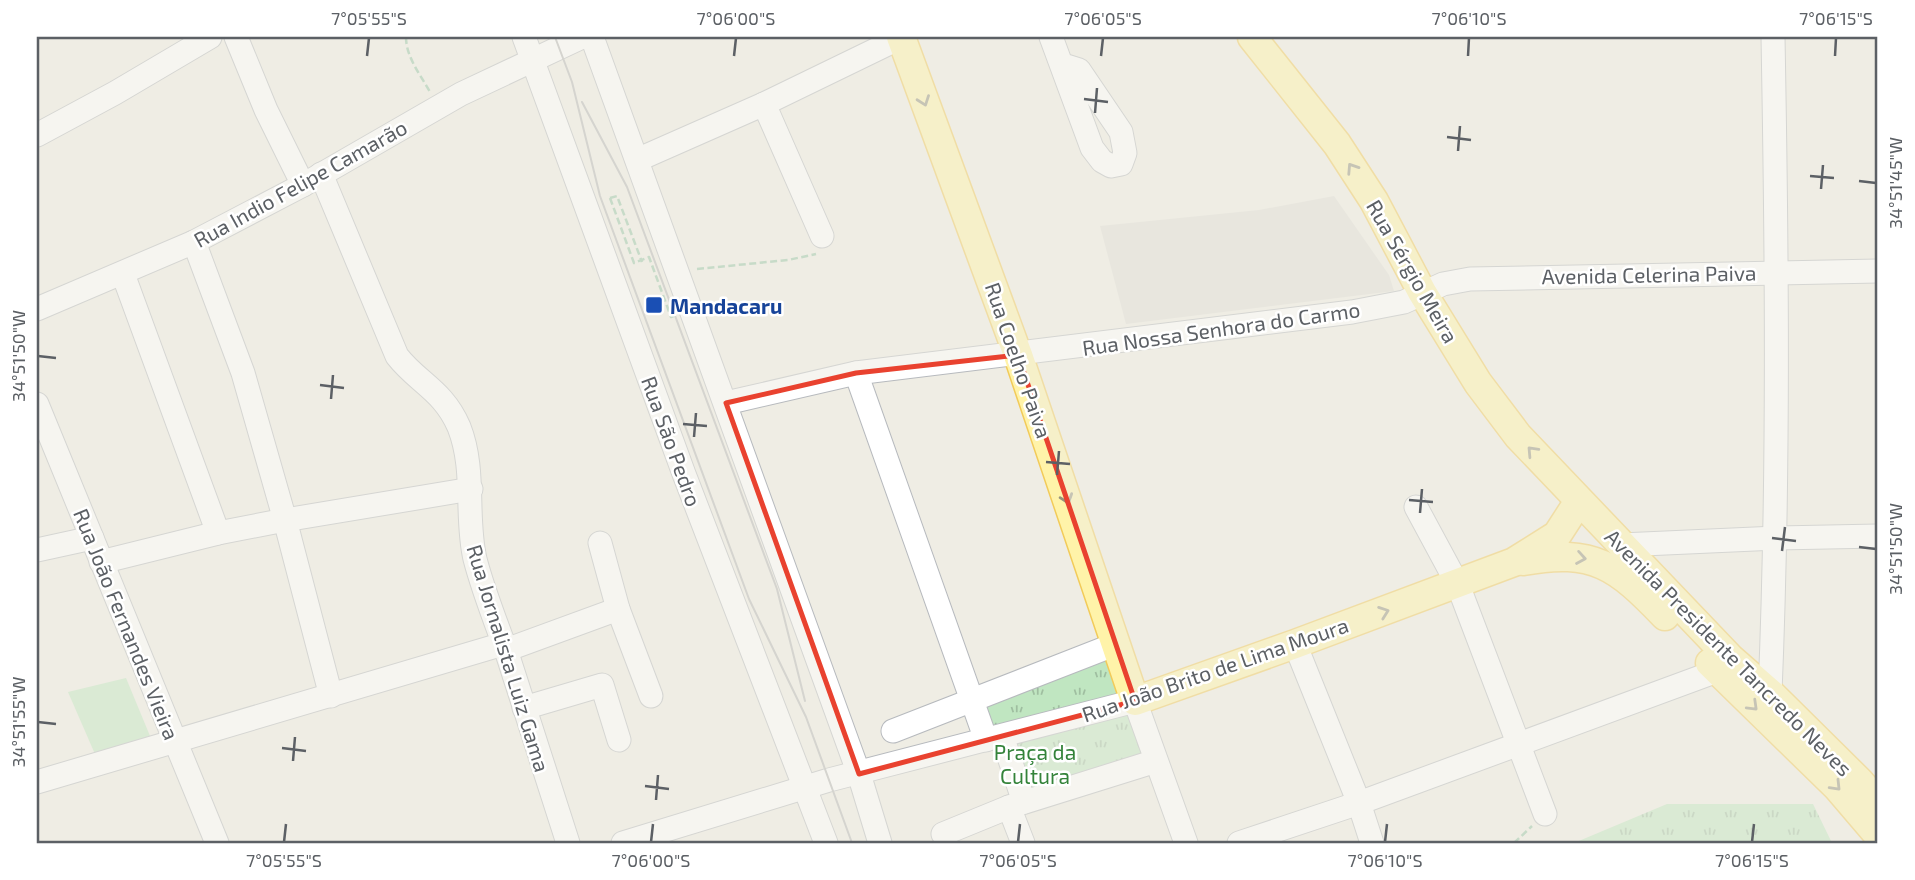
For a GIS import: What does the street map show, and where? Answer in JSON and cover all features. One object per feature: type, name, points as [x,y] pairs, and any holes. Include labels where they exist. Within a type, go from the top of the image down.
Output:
[{"type":"main road","name":"Rua Coelho Paiva","points":[[901,37],[1018,355],[1135,701]]},
{"type":"main road","name":"Rua Sérgio Meira","points":[[1252,37],[1337,144],[1374,201],[1422,292],[1478,383],[1518,436],[1579,501]]},
{"type":"main road","name":"Avenida Presidente Tancredo Neves","points":[[1579,501],[1730,658],[1770,692],[1877,799]]},
{"type":"main road","points":[[1514,562],[1557,534],[1579,501]]},
{"type":"main road","name":"Avenida Presidente Tancredo Neves","points":[[1514,562],[1563,555],[1598,561],[1616,572],[1648,598],[1717,671],[1837,787],[1878,835]]},
{"type":"main road","name":"Rua João Brito de Lima Moura","points":[[1135,701],[1514,562]]},
{"type":"street","points":[[37,135],[115,93],[209,37]]},
{"type":"street","name":"Rua Jornalista Luiz Gama","points":[[236,37],[266,110],[312,180],[397,356],[405,366],[435,390],[459,428],[467,456],[471,489],[469,509],[474,555],[568,843]]},
{"type":"street","name":"Rua São Pedro","points":[[524,37],[684,474],[826,843]]},
{"type":"street","name":"Rua Indio Felipe Camarão","points":[[37,309],[194,242],[312,180],[439,107],[531,59],[582,37]]},
{"type":"street","points":[[592,37],[859,774],[880,843]]},
{"type":"street","points":[[638,160],[764,104],[901,37]]},
{"type":"street","points":[[1051,37],[1062,65]]},
{"type":"street","points":[[1770,692],[1777,538],[1777,272],[1773,37]]},
{"type":"street","points":[[764,104],[822,236]]},
{"type":"street","points":[[194,242],[243,373],[331,696]]},
{"type":"street","name":"Avenida Celerina Paiva","points":[[1422,292],[1443,284],[1470,279],[1878,271]]},
{"type":"street","points":[[122,274],[218,533]]},
{"type":"street","name":"Rua Nossa Senhora do Carmo","points":[[726,403],[856,373],[1352,312],[1404,302],[1422,292]]},
{"type":"street","points":[[856,373],[971,699],[994,738],[1016,805],[1023,843]]},
{"type":"street","name":"Rua João Fernandes Vieira","points":[[37,404],[217,843]]},
{"type":"street","points":[[101,562],[218,533],[471,489]]},
{"type":"street","points":[[1416,507],[1458,584],[1545,814]]},
{"type":"street","points":[[1621,545],[1878,536]]},
{"type":"street","points":[[37,550],[92,538]]},
{"type":"street","points":[[600,543],[618,609],[651,696]]},
{"type":"street","points":[[37,782],[174,740],[505,647],[618,609]]},
{"type":"street","points":[[893,731],[1116,643]]},
{"type":"street","points":[[1295,644],[1359,803],[1372,843]]},
{"type":"street","points":[[1239,843],[1359,803],[1717,671]]},
{"type":"street","points":[[524,708],[602,685],[619,740]]},
{"type":"street","name":"Rua João Brito de Lima Moura","points":[[623,843],[829,780],[1135,701]]},
{"type":"street","name":"Rua Coelho Paiva","points":[[1135,701],[1186,843]]},
{"type":"street","points":[[943,834],[1016,805],[1156,761]]},
{"type":"path","points":[[406,37],[410,58],[439,107]]},
{"type":"path","points":[[642,262],[638,251],[617,196],[610,198],[634,263],[641,260],[649,257],[671,317],[679,314]]},
{"type":"path","points":[[677,271],[818,254],[823,250],[822,236]]},
{"type":"path","points":[[1514,843],[1545,814]]},
{"type":"highlighted area","points":[[1018,355],[1135,701],[859,774],[726,403],[856,373]]},
{"type":"shaded area","points":[[1334,196],[1389,275],[1394,291],[1126,324],[1100,226],[1259,210]]},
{"type":"green space","name":"Praça da Cultura","points":[[1113,651],[1124,694],[991,734],[981,699]]},
{"type":"green space","points":[[126,678],[150,736],[95,754],[68,692]]},
{"type":"green space","name":"Praça da Cultura","points":[[1130,710],[1147,754],[1018,797],[1002,746]]},
{"type":"green space","points":[[1667,804],[1813,804],[1832,843],[1574,843]]},
{"type":"tram line","points":[[555,37],[572,82],[600,196],[749,599],[806,717],[852,843]]},
{"type":"tram line","points":[[582,102],[627,187],[777,589],[805,701]]},
{"type":"place","name":"Mandacaru","points":[[654,305]]}]
